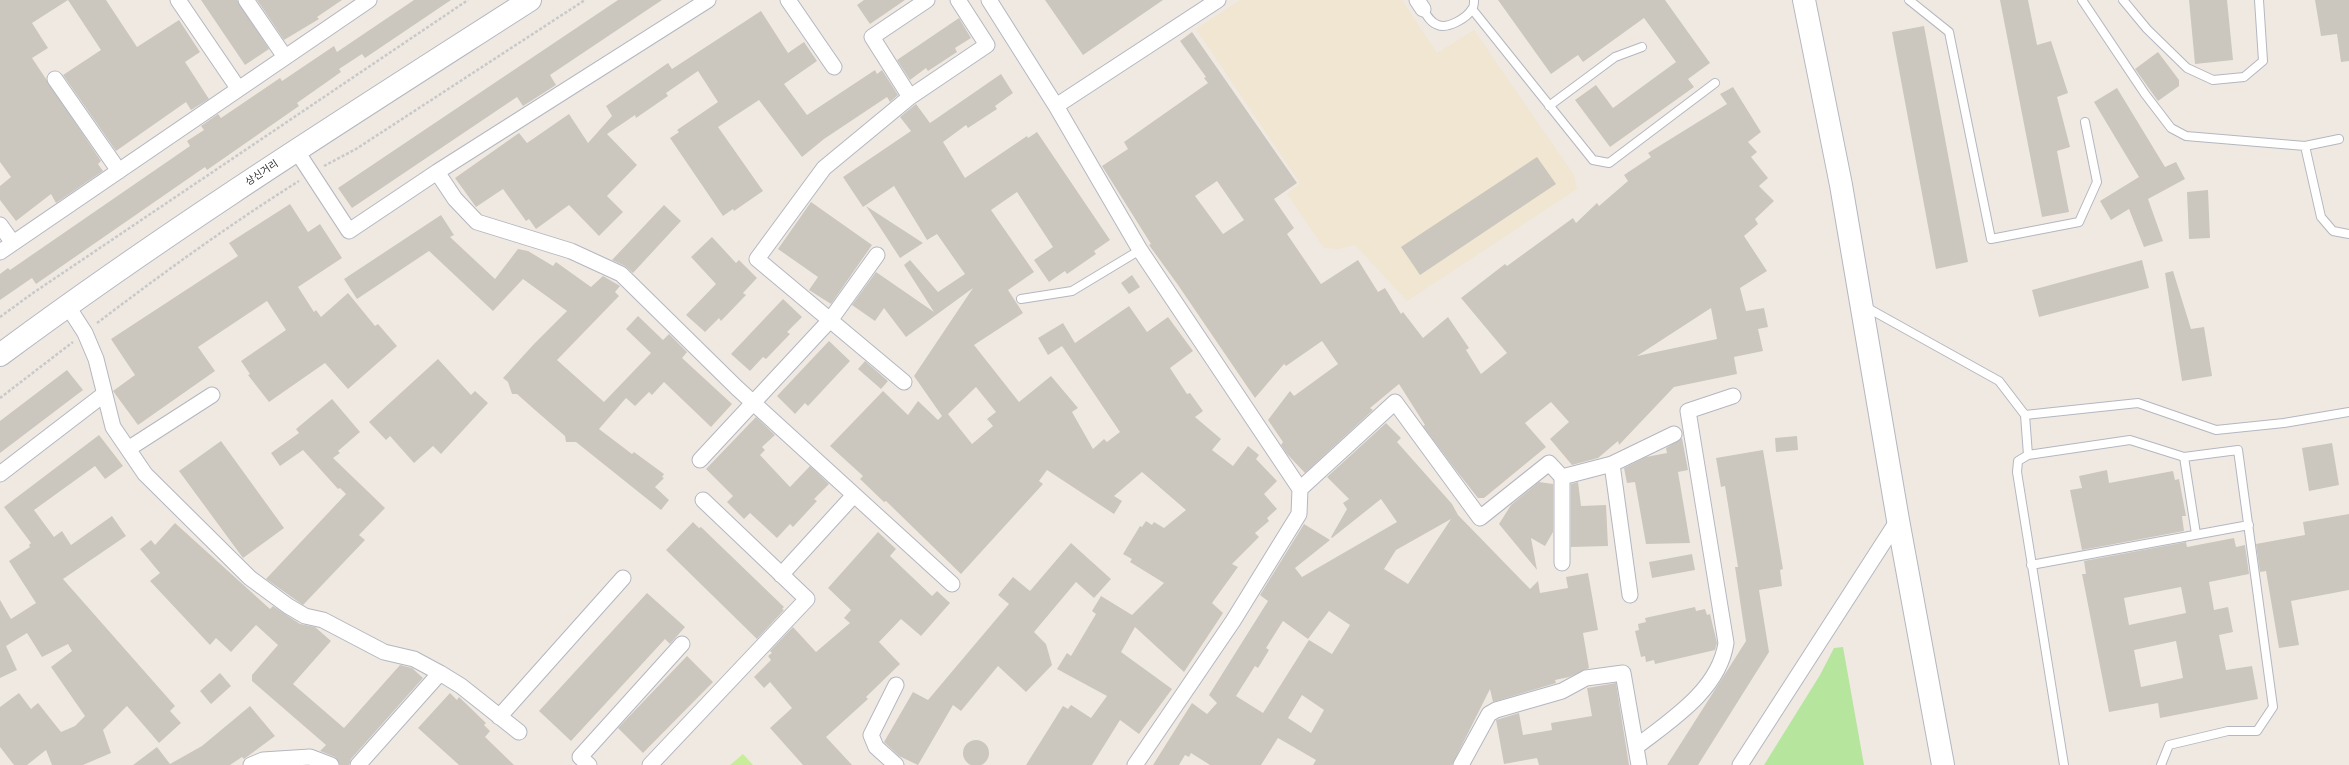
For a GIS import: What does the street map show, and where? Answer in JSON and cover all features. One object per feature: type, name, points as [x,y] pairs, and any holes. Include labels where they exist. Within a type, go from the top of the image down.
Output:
[{"type":"main road","name":"상신거리","points":[[0,356],[68,305],[296,150],[530,0]]},
{"type":"main road","points":[[1804,0],[1841,185],[1898,520],[1943,765]]},
{"type":"street","points":[[178,0],[238,88]]},
{"type":"street","points":[[246,0],[285,57]]},
{"type":"street","points":[[0,252],[238,88],[370,0]]},
{"type":"street","points":[[296,150],[349,231],[437,172],[708,0]]},
{"type":"street","points":[[788,0],[834,67]]},
{"type":"street","points":[[910,96],[872,37],[927,0]]},
{"type":"street","points":[[904,382],[831,319],[757,260],[824,168],[910,96],[987,45],[958,0]]},
{"type":"street","points":[[989,0],[1056,106],[1140,250],[1300,489],[1299,514],[1234,621],[1135,765]]},
{"type":"street","points":[[1056,106],[1218,0]]},
{"type":"street","points":[[55,79],[119,171]]},
{"type":"street","points":[[437,172],[455,199],[477,222],[571,251],[621,274],[753,404],[952,584]]},
{"type":"street","points":[[0,225],[13,243]]},
{"type":"street","points":[[700,460],[831,319],[877,255]]},
{"type":"street","points":[[68,305],[85,333],[96,359],[113,427],[146,474],[239,567],[288,606],[305,616],[323,620],[384,652],[414,659],[440,673],[461,686],[519,732]]},
{"type":"street","points":[[0,474],[104,395]]},
{"type":"street","points":[[128,449],[212,395]]},
{"type":"street","points":[[1636,747],[1695,700],[1724,659],[1726,643],[1688,411],[1733,396]]},
{"type":"street","points":[[1300,489],[1395,402],[1480,518],[1549,463],[1562,477],[1562,563]]},
{"type":"street","points":[[1562,477],[1612,464],[1674,434]]},
{"type":"street","points":[[1612,464],[1630,595]]},
{"type":"street","points":[[782,574],[854,495]]},
{"type":"street","points":[[650,765],[807,599],[703,500]]},
{"type":"street","points":[[1740,765],[1898,520]]},
{"type":"street","points":[[499,717],[623,578]]},
{"type":"street","points":[[589,765],[580,757],[682,644]]},
{"type":"street","points":[[358,765],[440,673]]},
{"type":"street","points":[[1462,765],[1489,714],[1496,710],[1562,691],[1586,678],[1623,673],[1639,765]]},
{"type":"street","points":[[896,685],[870,735],[876,747],[896,765]]},
{"type":"street","points":[[251,765],[263,760],[310,757],[331,765]]},
{"type":"lane","points":[[1420,5],[1430,20],[1438,26],[1447,26],[1464,17],[1472,9],[1474,0]]},
{"type":"lane","points":[[1909,0],[1949,32],[1991,239],[2079,222],[2097,182],[2086,122]]},
{"type":"lane","points":[[2082,0],[2145,94],[2171,128],[2186,136],[2305,146],[2339,139]]},
{"type":"lane","points":[[2123,0],[2147,29],[2187,68],[2213,80],[2244,77],[2263,61],[2259,0]]},
{"type":"lane","points":[[1472,9],[1548,106],[1593,160],[1609,163],[1715,83]]},
{"type":"lane","points":[[1548,106],[1614,57],[1642,47]]},
{"type":"lane","points":[[2305,146],[2321,217],[2333,230],[2349,234]]},
{"type":"lane","points":[[1022,299],[1072,291],[1140,250]]},
{"type":"lane","points":[[1861,304],[1999,381],[2025,415],[2028,455]]},
{"type":"lane","points":[[2025,415],[2138,403],[2216,430],[2284,423],[2349,412]]},
{"type":"lane","points":[[2064,765],[2016,472],[2018,461],[2028,455],[2130,440],[2184,457],[2238,450],[2272,707],[2257,731],[2228,731],[2169,745],[2161,765]]},
{"type":"lane","points":[[2184,457],[2196,534]]},
{"type":"lane","points":[[2031,566],[2249,525]]},
{"type":"path","points":[[0,317],[45,284],[468,0]]},
{"type":"path","points":[[0,398],[171,267],[254,209],[311,173],[356,149],[585,0]]},
{"type":"shaded area","points":[[1240,0],[1402,0],[1437,53],[1474,30],[1574,175],[1577,189],[1407,301],[1355,245],[1339,249],[1324,248],[1287,194],[1300,183],[1196,29]]},
{"type":"green space","points":[[1843,647],[1864,765],[1764,765],[1820,675],[1834,648]]},
{"type":"green space","points":[[743,754],[753,765],[730,765]]},
{"type":"building","points":[[0,0],[68,0],[32,23],[48,48],[32,58],[101,161],[98,164],[103,171],[56,203],[51,194],[16,221],[0,200],[0,186],[11,177],[0,162]]},
{"type":"building","points":[[68,0],[106,0],[137,47],[179,20],[200,52],[185,62],[209,99],[191,110],[186,102],[116,151],[63,75],[101,50]]},
{"type":"building","points":[[201,0],[237,0],[269,49],[245,65]]},
{"type":"building","points":[[257,0],[342,0],[317,17],[319,19],[284,40]]},
{"type":"building","points":[[414,0],[451,0],[365,58],[362,54],[339,69],[341,72],[297,103],[299,106],[207,170],[205,167],[36,284],[32,278],[0,300],[0,274],[8,268],[10,270],[190,146],[187,141],[204,130],[201,126],[218,114],[221,118],[280,78],[282,81],[334,46],[337,52]]},
{"type":"building","points":[[618,0],[662,0],[550,75],[556,85],[523,106],[517,97],[352,208],[338,188]]},
{"type":"building","points":[[864,0],[905,0],[870,24],[857,5]]},
{"type":"building","points":[[1045,0],[1163,0],[1083,55]]},
{"type":"building","points":[[1498,0],[1665,0],[1710,63],[1688,79],[1694,87],[1610,147],[1575,100],[1596,85],[1613,108],[1676,62],[1644,18],[1583,62],[1578,55],[1551,74]]},
{"type":"building","points":[[2000,0],[2028,0],[2037,45],[2051,41],[2068,93],[2057,97],[2070,147],[2057,151],[2069,212],[2042,217]]},
{"type":"building","points":[[2189,0],[2227,0],[2233,60],[2195,64]]},
{"type":"building","points":[[2315,0],[2349,0],[2349,61],[2341,62],[2337,34],[2321,36]]},
{"type":"building","points":[[761,11],[788,53],[804,42],[817,61],[784,84],[807,115],[875,70],[877,74],[882,70],[898,95],[890,102],[887,97],[824,139],[802,157],[759,100],[718,127],[763,191],[734,211],[733,209],[723,216],[670,138],[679,132],[677,130],[718,102],[698,71],[666,93],[668,96],[636,118],[635,115],[607,134],[637,165],[607,196],[623,212],[599,236],[569,205],[536,229],[529,219],[526,221],[503,189],[476,207],[455,178],[519,133],[527,143],[569,114],[588,143],[612,116],[606,106],[668,63],[672,69]]},
{"type":"building","points":[[959,18],[971,38],[955,48],[957,52],[928,71],[926,68],[910,80],[897,60]]},
{"type":"building","points":[[1924,26],[1968,262],[1936,269],[1892,32]]},
{"type":"building","points":[[1192,32],[1297,183],[1274,199],[1294,228],[1287,234],[1321,284],[1358,260],[1378,292],[1385,288],[1401,314],[1403,312],[1423,338],[1448,317],[1469,348],[1466,350],[1481,374],[1507,353],[1461,298],[1505,264],[1507,266],[1573,218],[1576,223],[1597,203],[1599,206],[1628,181],[1624,175],[1651,157],[1648,153],[1727,104],[1720,94],[1733,87],[1761,132],[1748,142],[1757,152],[1751,157],[1768,178],[1759,186],[1774,201],[1755,219],[1758,224],[1744,236],[1767,271],[1740,288],[1746,311],[1764,308],[1768,327],[1758,329],[1763,351],[1734,357],[1737,374],[1674,387],[1619,445],[1618,441],[1598,458],[1572,465],[1550,439],[1569,422],[1551,402],[1525,423],[1546,447],[1484,498],[1478,498],[1455,469],[1423,426],[1425,425],[1399,384],[1370,408],[1373,410],[1305,473],[1287,454],[1281,445],[1283,442],[1268,420],[1290,391],[1294,396],[1338,364],[1322,341],[1286,366],[1284,364],[1255,398],[1149,245],[1151,244],[1102,166],[1128,149],[1124,142],[1208,83],[1204,78],[1206,77],[1180,41]],"holes":[[[1217,181],[1244,220],[1223,234],[1195,196]],[[1711,308],[1717,339],[1637,356]]]},
{"type":"building","points":[[2158,52],[2179,80],[2179,86],[2158,101],[2135,69]]},
{"type":"building","points":[[1001,74],[1013,93],[995,106],[997,109],[968,128],[966,125],[943,142],[965,178],[1027,136],[1028,138],[1037,132],[1110,240],[1094,251],[1096,254],[1067,274],[1065,271],[1049,282],[1034,260],[1053,247],[1017,192],[991,210],[1034,272],[1008,290],[1023,313],[974,345],[1019,402],[1051,376],[1078,408],[1072,412],[1093,449],[1104,439],[1107,442],[1120,432],[1062,346],[1048,355],[1038,338],[1063,323],[1075,343],[1129,306],[1147,332],[1168,317],[1193,351],[1170,368],[1187,394],[1190,393],[1203,411],[1195,417],[1221,439],[1212,450],[1233,466],[1248,446],[1259,455],[1256,459],[1277,481],[1264,494],[1277,509],[1267,518],[1269,521],[1255,533],[1259,537],[1232,564],[1238,567],[1212,603],[1223,613],[1184,672],[1135,627],[1121,652],[1172,689],[1139,734],[1120,720],[1092,765],[1026,765],[1063,706],[1068,709],[1071,705],[1091,718],[1107,696],[1057,669],[1067,653],[1071,656],[1096,614],[1092,611],[1101,596],[1132,615],[1164,583],[1130,562],[1132,559],[1123,554],[1140,526],[1142,527],[1146,521],[1152,525],[1154,522],[1164,528],[1186,510],[1142,472],[1114,496],[1122,501],[1114,514],[1047,470],[1039,481],[1043,484],[961,574],[886,501],[884,502],[860,479],[863,476],[830,446],[883,391],[908,415],[918,401],[938,420],[942,416],[914,376],[973,288],[906,337],[884,308],[875,321],[852,305],[876,272],[934,312],[904,265],[910,260],[938,292],[965,274],[937,234],[927,240],[894,186],[863,207],[843,177],[911,131],[900,117],[916,104],[930,123]],"holes":[[[976,387],[996,412],[987,419],[993,426],[972,444],[948,414]]]},
{"type":"building","points":[[2117,88],[2165,167],[2176,162],[2185,179],[2148,199],[2163,241],[2144,247],[2129,209],[2111,220],[2100,201],[2139,177],[2094,102]]},
{"type":"building","points":[[1537,157],[1556,184],[1420,275],[1401,247]]},
{"type":"building","points":[[2208,190],[2210,238],[2189,239],[2187,192]]},
{"type":"building","points":[[811,202],[872,245],[831,304],[809,290],[818,277],[778,249]]},
{"type":"building","points":[[290,204],[308,232],[320,224],[342,258],[298,287],[314,312],[316,310],[321,317],[348,293],[375,326],[378,324],[397,346],[348,389],[325,363],[269,402],[248,375],[250,374],[241,361],[286,330],[267,301],[198,347],[215,371],[138,425],[113,391],[135,375],[111,339],[238,256],[229,243]]},
{"type":"building","points":[[664,205],[681,221],[633,273],[625,266],[612,260]]},
{"type":"building","points":[[866,206],[923,243],[900,258]]},
{"type":"building","points":[[441,215],[454,235],[450,237],[495,279],[518,249],[528,251],[553,266],[556,262],[591,287],[603,276],[620,286],[615,292],[619,296],[557,360],[604,402],[651,353],[626,329],[638,316],[663,340],[669,334],[687,352],[682,358],[732,404],[711,427],[664,382],[652,395],[649,392],[635,406],[626,398],[599,429],[632,454],[634,452],[664,474],[662,477],[664,478],[655,487],[669,500],[661,510],[576,442],[566,442],[565,436],[517,394],[512,394],[508,382],[503,378],[567,311],[523,279],[493,311],[429,251],[357,299],[344,279]]},
{"type":"building","points":[[712,237],[736,263],[739,260],[757,278],[743,293],[746,295],[721,321],[719,318],[705,332],[686,315],[716,284],[691,257]]},
{"type":"building","points":[[2142,260],[2149,288],[2039,317],[2032,290]]},
{"type":"building","points":[[2173,271],[2191,329],[2204,327],[2212,376],[2182,381],[2165,273]]},
{"type":"building","points":[[1132,275],[1140,287],[1129,294],[1121,283]]},
{"type":"building","points":[[783,299],[802,317],[787,332],[790,334],[766,359],[763,357],[750,371],[731,354]]},
{"type":"building","points":[[829,341],[850,361],[808,406],[805,403],[795,414],[777,396]]},
{"type":"building","points":[[438,359],[471,395],[475,391],[488,403],[441,454],[433,446],[414,463],[390,436],[386,440],[369,422]]},
{"type":"building","points":[[865,361],[888,381],[881,389],[858,369]]},
{"type":"building","points":[[67,370],[83,390],[0,453],[0,421]]},
{"type":"building","points":[[332,399],[360,432],[338,451],[340,453],[333,458],[385,508],[359,535],[365,540],[303,605],[266,579],[346,494],[340,488],[338,489],[303,450],[280,466],[271,453],[299,433],[296,429]]},
{"type":"building","points":[[756,417],[775,435],[762,447],[765,450],[760,455],[790,487],[810,466],[829,484],[814,499],[817,501],[793,527],[790,524],[777,538],[750,513],[744,519],[727,502],[733,496],[706,469]]},
{"type":"building","points":[[1386,423],[1401,438],[1397,442],[1452,504],[1458,515],[1530,589],[1538,581],[1540,593],[1568,588],[1566,577],[1588,573],[1598,630],[1583,633],[1589,668],[1569,677],[1555,680],[1556,683],[1493,702],[1490,689],[1452,765],[1313,765],[1316,760],[1278,738],[1261,765],[1210,765],[1191,753],[1189,757],[1185,755],[1179,765],[1153,765],[1192,703],[1207,714],[1217,703],[1209,695],[1268,601],[1260,595],[1304,524],[1330,540],[1295,568],[1302,577],[1397,522],[1381,499],[1332,538],[1331,537],[1347,509],[1343,503],[1349,499],[1327,477]],"holes":[[[1451,519],[1408,584],[1384,569],[1396,550]],[[1329,611],[1350,625],[1332,654],[1309,640],[1263,713],[1236,696],[1255,666],[1258,668],[1269,650],[1266,648],[1283,621],[1308,639]],[[1302,695],[1324,710],[1311,733],[1288,718]]]},
{"type":"building","points":[[99,435],[123,466],[105,479],[95,466],[34,510],[54,537],[62,531],[71,545],[112,516],[126,536],[63,579],[175,706],[170,711],[181,723],[159,743],[127,706],[103,730],[111,753],[83,765],[52,765],[46,750],[27,765],[14,765],[0,747],[0,707],[19,693],[31,709],[38,703],[61,732],[75,726],[85,716],[51,667],[72,651],[68,644],[42,657],[27,633],[6,646],[17,670],[0,678],[0,600],[11,619],[36,603],[9,561],[30,547],[29,545],[31,543],[4,507]]},
{"type":"building","points":[[1797,436],[1798,450],[1776,452],[1775,438]]},
{"type":"building","points":[[1682,438],[1688,470],[1678,472],[1690,543],[1646,544],[1635,482],[1627,483],[1624,468],[1646,457],[1667,453],[1666,448]]},
{"type":"building","points":[[221,441],[284,528],[243,558],[179,471]]},
{"type":"building","points":[[2332,443],[2339,485],[2309,491],[2302,448]]},
{"type":"building","points":[[1763,450],[1783,569],[1780,570],[1782,586],[1759,590],[1769,652],[1698,765],[1667,765],[1746,641],[1735,567],[1738,567],[1725,486],[1721,487],[1716,458]]},
{"type":"building","points":[[2107,470],[2109,483],[2173,471],[2175,480],[2179,479],[2186,516],[2182,516],[2184,531],[2082,550],[2070,490],[2082,488],[2079,476]]},
{"type":"building","points":[[1539,482],[1553,484],[1553,532],[1545,546],[1531,538],[1537,570],[1499,524],[1511,505]]},
{"type":"building","points":[[1578,482],[1581,506],[1606,505],[1608,546],[1571,547],[1571,484]]},
{"type":"building","points":[[2349,514],[2349,590],[2291,601],[2299,645],[2279,648],[2266,571],[2260,572],[2256,544],[2305,535],[2303,522]]},
{"type":"building","points":[[693,522],[699,528],[701,527],[784,607],[782,609],[784,610],[757,639],[666,550]]},
{"type":"building","points":[[175,523],[270,609],[273,606],[300,624],[315,627],[331,641],[293,684],[344,728],[400,665],[412,668],[423,678],[351,759],[349,765],[340,765],[335,757],[320,751],[326,745],[252,681],[252,675],[278,645],[256,625],[231,652],[216,638],[210,645],[150,581],[160,573],[140,549],[151,540],[155,545]]},
{"type":"building","points":[[878,532],[896,549],[890,556],[932,596],[937,591],[950,603],[921,636],[901,619],[879,642],[900,664],[866,697],[868,699],[826,737],[852,765],[803,765],[770,728],[792,708],[770,682],[764,688],[754,677],[771,660],[768,656],[772,653],[770,651],[793,627],[816,652],[850,623],[844,618],[851,610],[828,588]]},
{"type":"building","points":[[2234,538],[2236,547],[2245,545],[2249,574],[2209,582],[2214,610],[2228,607],[2233,632],[2219,635],[2226,670],[2252,666],[2258,699],[2160,718],[2158,703],[2109,712],[2082,574],[2086,574],[2084,561],[2186,542],[2187,547]],"holes":[[[2181,587],[2186,613],[2129,625],[2124,598]],[[2176,641],[2183,678],[2141,687],[2134,650]]]},
{"type":"building","points":[[1071,543],[1111,579],[1094,598],[1076,582],[1034,632],[1046,644],[1052,665],[1026,692],[998,666],[961,711],[953,705],[918,765],[899,756],[884,742],[913,692],[928,700],[1009,604],[998,595],[1013,577],[1030,591]]},
{"type":"building","points":[[1692,554],[1695,570],[1652,578],[1649,562]]},
{"type":"building","points":[[647,593],[685,627],[670,644],[665,639],[571,741],[539,711]]},
{"type":"building","points":[[1695,607],[1696,611],[1705,609],[1707,615],[1710,614],[1717,643],[1715,650],[1655,664],[1654,660],[1646,662],[1645,656],[1641,657],[1635,631],[1639,630],[1638,624],[1646,622],[1645,618]]},
{"type":"building","points":[[687,656],[713,682],[643,753],[618,728]]},
{"type":"building","points":[[220,673],[231,686],[211,704],[200,691]]},
{"type":"building","points":[[1616,683],[1629,765],[1539,765],[1537,758],[1504,764],[1496,720],[1519,713],[1523,735],[1552,730],[1551,723],[1592,716],[1587,688]]},
{"type":"building","points":[[450,693],[457,700],[459,697],[486,723],[484,725],[490,731],[485,737],[514,765],[459,765],[418,728]]},
{"type":"building","points":[[250,706],[275,736],[244,759],[242,757],[230,765],[133,765],[157,747],[170,764],[202,746]]},
{"type":"building","points":[[976,740],[985,744],[989,753],[985,762],[976,766],[967,762],[963,753],[967,744]]}]
